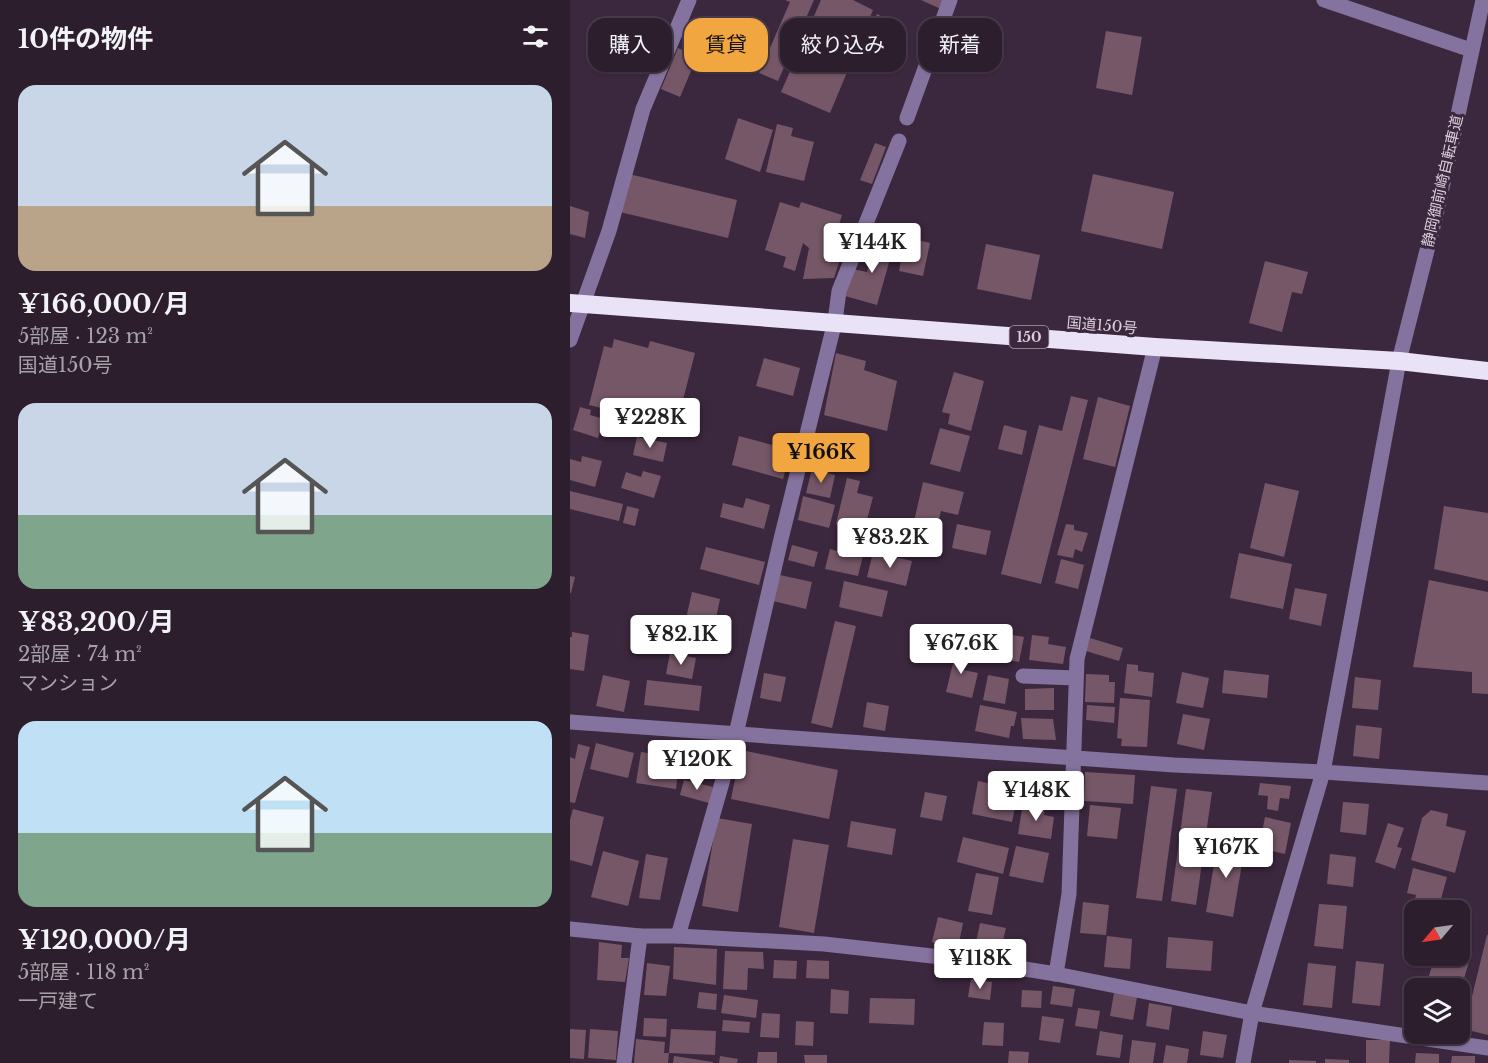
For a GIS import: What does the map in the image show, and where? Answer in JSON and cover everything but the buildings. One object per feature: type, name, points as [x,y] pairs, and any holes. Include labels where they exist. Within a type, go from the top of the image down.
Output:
[{"type":"highway","name":"国道150号","points":[[576,303],[1155,347],[1399,361],[1488,371]]},
{"type":"street","points":[[570,340],[576,303],[609,231],[643,109],[689,0]]},
{"type":"street","points":[[907,118],[950,0]]},
{"type":"street","points":[[1324,0],[1471,50]]},
{"type":"street","name":"静岡御前崎自転車道","points":[[1243,1063],[1252,1013],[1323,772],[1399,361],[1437,211],[1483,0]]},
{"type":"street","points":[[678,936],[736,734],[835,321],[839,291],[899,141]]},
{"type":"street","points":[[1056,974],[1069,894],[1077,659],[1155,347]]},
{"type":"street","points":[[1023,676],[1076,678]]},
{"type":"street","points":[[570,722],[1074,759],[1488,783]]},
{"type":"street","points":[[570,929],[640,936],[824,944],[968,960],[1056,974],[1252,1013],[1488,1048]]},
{"type":"street","points":[[624,1063],[640,936]]}]
